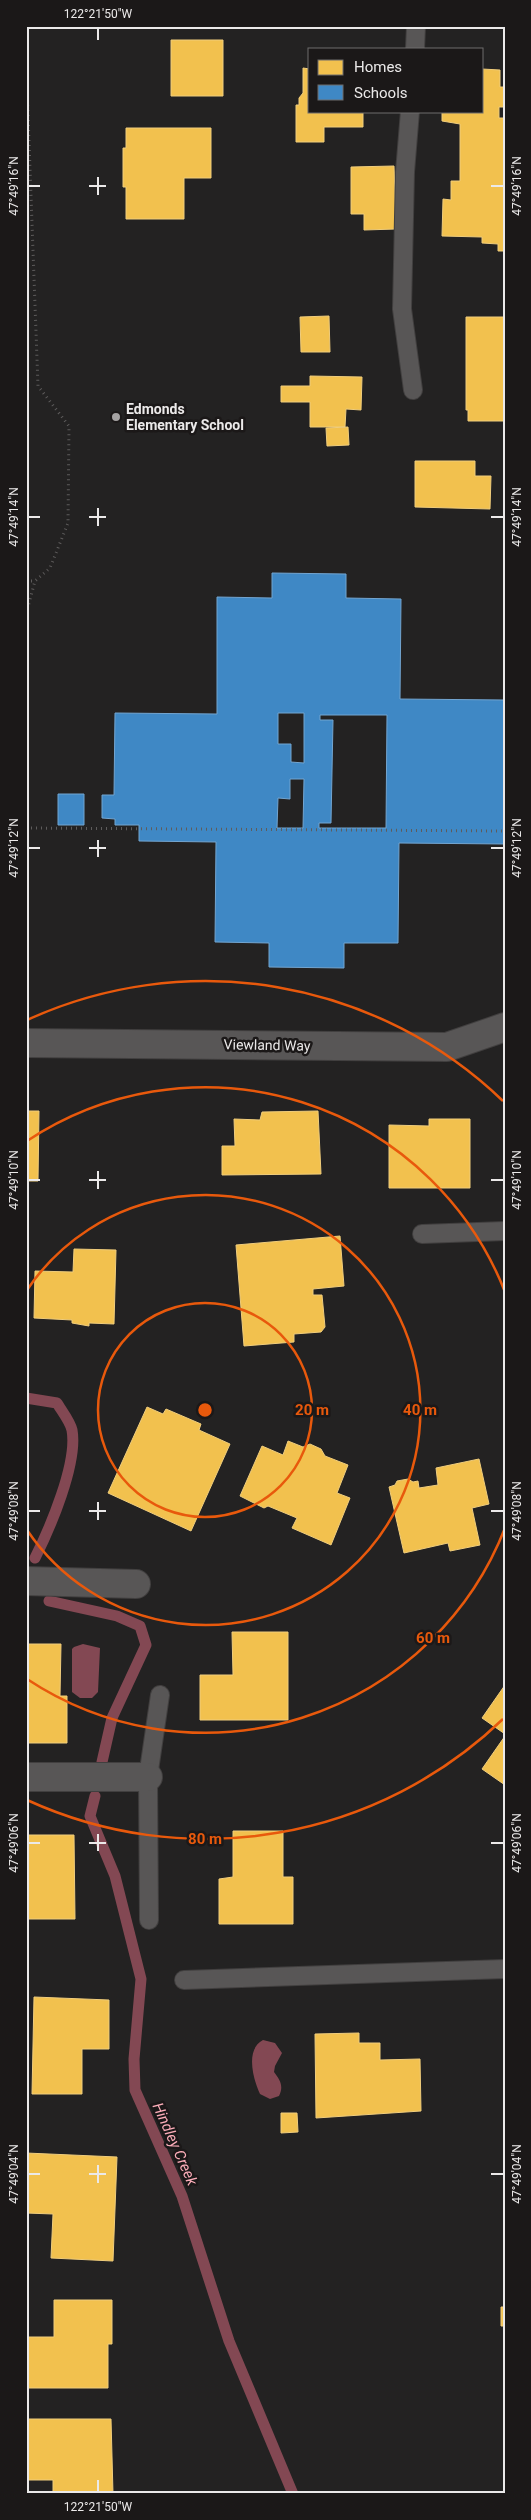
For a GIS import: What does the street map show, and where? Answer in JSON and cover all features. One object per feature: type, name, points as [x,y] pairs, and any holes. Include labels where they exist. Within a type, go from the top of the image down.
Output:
[{"type":"street","name":"Viewland Way","points":[[26,1043],[447,1047],[505,1027]]},
{"type":"street","points":[[26,1581],[136,1584]]},
{"type":"street","points":[[26,1777],[148,1776]]},
{"type":"lane","points":[[414,48],[416,26]]},
{"type":"lane","points":[[410,112],[405,172],[402,309],[413,390]]},
{"type":"lane","points":[[422,1234],[505,1232]]},
{"type":"lane","points":[[150,1920],[148,1776],[160,1695]]},
{"type":"lane","points":[[184,1980],[505,1969]]},
{"type":"path","points":[[26,60],[38,386],[69,426],[68,523],[50,568],[35,581],[26,614]]},
{"type":"path","points":[[26,581],[35,581]]},
{"type":"path","points":[[26,828],[505,831]]},
{"type":"shaded area","points":[[83,1644],[100,1648],[98,1692],[92,1698],[80,1698],[72,1692],[72,1649]]},
{"type":"shaded area","points":[[263,2040],[275,2043],[282,2053],[274,2072],[281,2083],[281,2089],[279,2096],[270,2099],[260,2094],[252,2065],[254,2050],[257,2044]]},
{"type":"building: Homes","points":[[171,40],[223,40],[223,96],[171,96]]},
{"type":"building: Homes","points":[[303,68],[308,69],[308,112],[363,112],[363,127],[324,127],[324,142],[296,142],[296,105],[299,105],[299,98],[303,93]]},
{"type":"building: Homes","points":[[484,69],[500,70],[500,87],[505,87],[504,107],[499,107],[499,118],[505,118],[505,251],[498,251],[498,244],[482,243],[482,237],[442,236],[443,199],[451,200],[451,181],[460,181],[460,124],[442,121],[442,112],[484,112]]},
{"type":"building: Homes","points":[[126,128],[211,128],[211,178],[184,178],[184,219],[126,219],[126,187],[123,187],[123,148],[126,148]]},
{"type":"building: Homes","points":[[394,166],[396,229],[364,230],[364,214],[351,214],[351,167]]},
{"type":"building: Homes","points":[[329,316],[330,352],[301,352],[300,317]]},
{"type":"building: Homes","points":[[466,317],[505,317],[505,421],[468,421],[468,410],[466,410]]},
{"type":"building: Homes","points":[[310,376],[362,377],[361,410],[346,409],[345,427],[310,427],[310,402],[281,402],[281,386],[310,386]]},
{"type":"building: Homes","points":[[348,427],[349,445],[327,446],[326,428]]},
{"type":"building: Homes","points":[[415,461],[475,461],[475,476],[491,476],[490,509],[415,507]]},
{"type":"building: Homes","points":[[26,1111],[39,1111],[38,1181],[26,1181]]},
{"type":"building: Homes","points":[[318,1111],[321,1174],[222,1175],[222,1146],[235,1146],[234,1119],[260,1120],[262,1112]]},
{"type":"building: Homes","points":[[429,1119],[470,1119],[470,1188],[389,1188],[389,1125],[429,1126]]},
{"type":"building: Homes","points":[[340,1236],[344,1286],[313,1289],[313,1295],[322,1295],[325,1327],[321,1332],[294,1334],[294,1342],[244,1346],[236,1245]]},
{"type":"building: Homes","points":[[74,1249],[116,1250],[114,1324],[89,1323],[89,1326],[72,1323],[72,1320],[34,1318],[35,1271],[73,1272]]},
{"type":"building: Homes","points":[[147,1407],[163,1414],[166,1409],[201,1424],[199,1430],[230,1444],[191,1531],[108,1493]]},
{"type":"building: Homes","points":[[288,1441],[303,1447],[310,1444],[321,1449],[325,1456],[348,1465],[337,1493],[350,1498],[331,1545],[292,1528],[297,1518],[268,1506],[264,1508],[240,1496],[262,1446],[283,1455]]},
{"type":"building: Homes","points":[[479,1459],[489,1504],[472,1508],[480,1545],[450,1551],[448,1543],[404,1553],[389,1487],[395,1485],[397,1481],[408,1479],[413,1482],[418,1481],[419,1488],[438,1485],[436,1468]]},
{"type":"building: Homes","points":[[232,1632],[288,1632],[288,1720],[200,1720],[200,1675],[233,1675]]},
{"type":"building: Homes","points":[[26,1644],[61,1644],[60,1696],[67,1696],[67,1743],[26,1743]]},
{"type":"building: Homes","points":[[505,1685],[505,1734],[482,1718]]},
{"type":"building: Homes","points":[[505,1736],[505,1785],[482,1769]]},
{"type":"building: Homes","points":[[233,1831],[283,1831],[283,1877],[293,1877],[293,1924],[219,1924],[219,1879],[233,1877]]},
{"type":"building: Homes","points":[[26,1835],[74,1835],[75,1919],[26,1919]]},
{"type":"building: Homes","points":[[34,1997],[109,2000],[109,2049],[82,2049],[82,2094],[32,2094]]},
{"type":"building: Homes","points":[[359,2033],[359,2043],[380,2043],[380,2060],[420,2059],[421,2111],[316,2118],[315,2034]]},
{"type":"building: Homes","points":[[281,2113],[297,2113],[298,2132],[281,2133]]},
{"type":"building: Homes","points":[[26,2153],[117,2157],[113,2261],[51,2258],[53,2214],[26,2213]]},
{"type":"building: Homes","points":[[54,2300],[112,2300],[112,2344],[108,2344],[108,2388],[26,2388],[26,2337],[54,2337]]},
{"type":"building: Homes","points":[[501,2307],[505,2307],[505,2326],[501,2326]]},
{"type":"building: Homes","points":[[26,2419],[111,2419],[113,2494],[53,2494],[53,2480],[26,2480]]},
{"type":"building: Schools","points":[[272,573],[346,574],[346,598],[401,599],[400,699],[505,700],[505,844],[399,843],[398,943],[344,943],[344,968],[269,967],[269,943],[215,942],[216,842],[139,841],[139,825],[115,825],[115,819],[102,818],[102,795],[114,795],[115,713],[217,714],[217,597],[272,598]],"holes":[[[278,713],[304,713],[304,763],[291,762],[291,744],[278,744]],[[320,715],[387,715],[386,828],[319,828],[319,823],[331,823],[333,720],[320,720]],[[290,779],[304,779],[303,828],[277,828],[278,798],[290,799]]]},
{"type":"building: Schools","points":[[58,794],[84,794],[84,825],[58,825]]},
{"type":"waterway","points":[[26,1398],[57,1403],[71,1427],[73,1444],[67,1477],[55,1513],[35,1558]]},
{"type":"waterway","name":"Hindley Creek","points":[[49,1601],[117,1616],[140,1626],[146,1645],[112,1718],[102,1762]]},
{"type":"waterway","name":"Hindley Creek","points":[[95,1796],[90,1816],[115,1876],[141,1979],[134,2059],[135,2090],[182,2196],[229,2341],[293,2494]]},
{"type":"place","name":"Edmonds Elementary School","points":[[116,417]]}]
